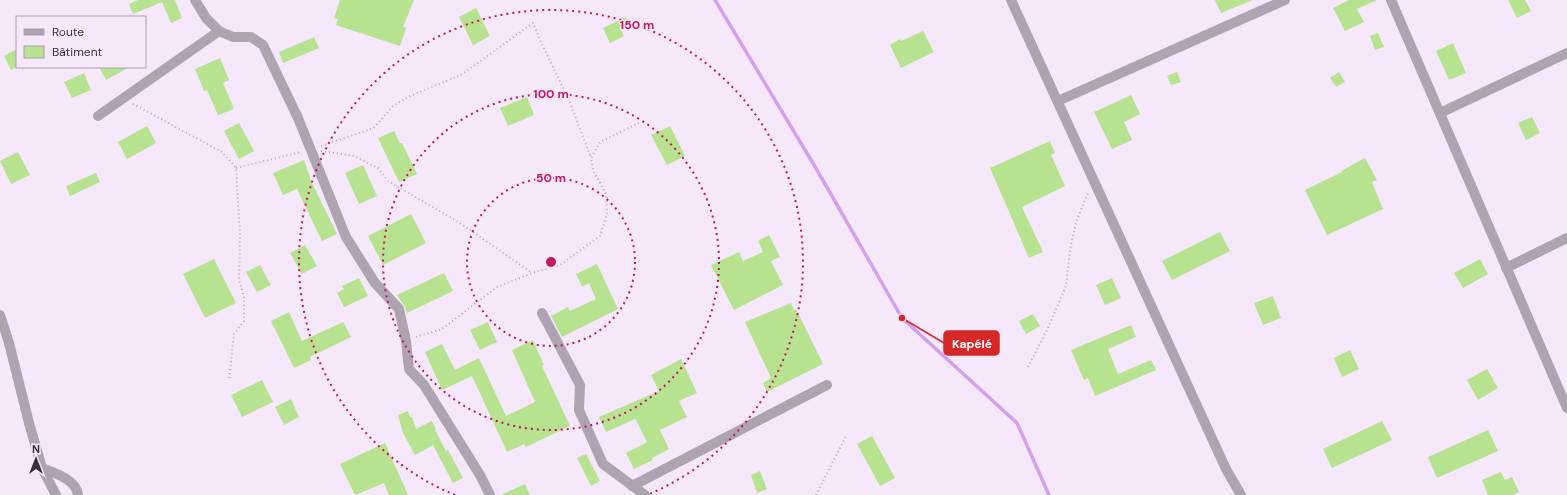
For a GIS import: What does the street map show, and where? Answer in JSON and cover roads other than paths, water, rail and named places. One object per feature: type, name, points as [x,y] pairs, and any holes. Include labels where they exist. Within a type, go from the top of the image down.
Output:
[{"type":"street","points":[[195,0],[206,18],[219,31],[233,37],[251,37],[263,45],[298,118],[346,237],[375,283],[399,308],[406,341],[409,369],[424,385],[480,475],[490,495]]},
{"type":"street","points":[[1011,0],[1226,469],[1241,495]]},
{"type":"street","points":[[1058,101],[1285,0]]},
{"type":"street","points":[[1391,0],[1567,408]]},
{"type":"street","points":[[98,116],[219,31]]},
{"type":"street","points":[[1440,113],[1567,53]]},
{"type":"street","points":[[1506,268],[1567,238]]},
{"type":"street","points":[[542,313],[580,385],[579,410],[603,464],[645,495]]},
{"type":"street","points":[[0,315],[9,343],[42,468],[56,495]]},
{"type":"street","points":[[632,486],[827,385]]},
{"type":"street","points":[[42,468],[65,477],[78,495]]},
{"type":"waterway","points":[[715,0],[817,170],[902,318],[1017,423],[1049,495]]},
{"type":"place","name":"Kapélé","points":[[902,318]]}]
